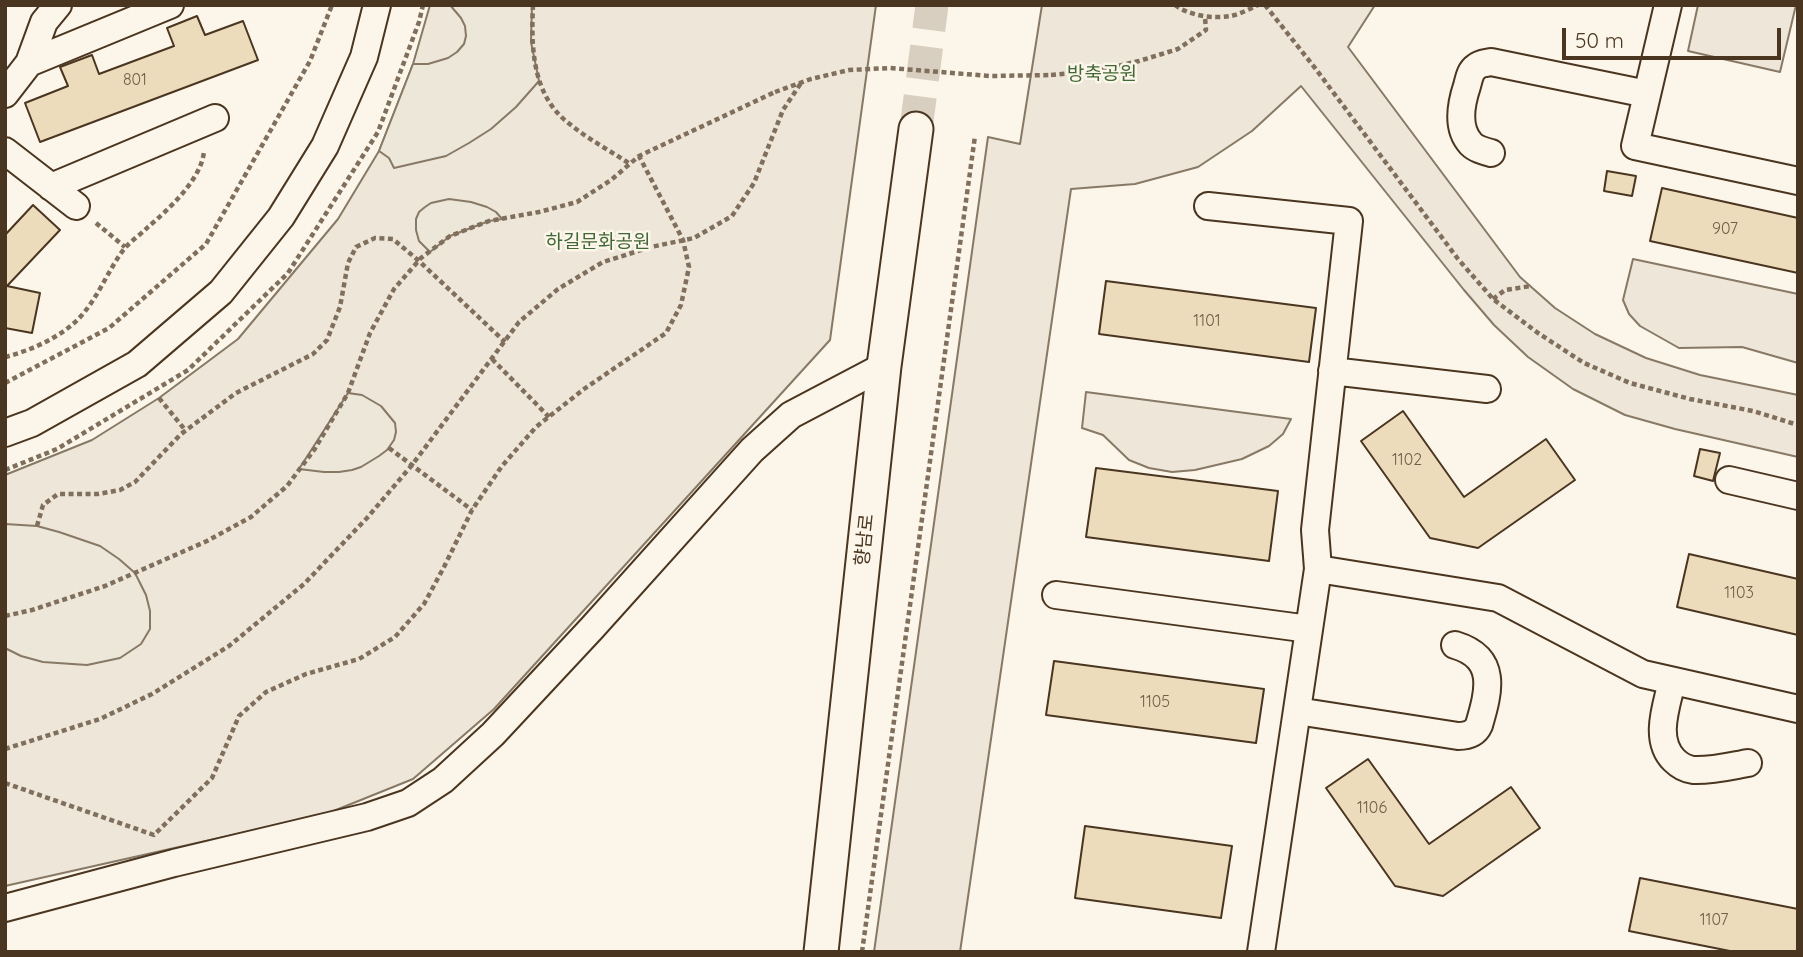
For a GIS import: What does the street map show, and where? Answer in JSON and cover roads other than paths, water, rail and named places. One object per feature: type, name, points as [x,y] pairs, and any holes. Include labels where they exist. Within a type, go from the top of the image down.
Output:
[{"type":"street","points":[[5,94],[29,63],[44,22],[58,5]]},
{"type":"street","points":[[29,63],[170,5]]},
{"type":"street","points":[[5,433],[32,423],[137,364],[221,292],[281,217],[325,146],[364,57],[377,5]]},
{"type":"street","points":[[1668,5],[1635,146],[1798,181]]},
{"type":"street","points":[[1491,153],[1476,148],[1470,142],[1461,118],[1467,83],[1472,71],[1480,64],[1491,62],[1647,94]]},
{"type":"street","points":[[51,187],[210,120]]},
{"type":"street","name":"향남로","points":[[821,952],[884,366],[916,129]]},
{"type":"street","points":[[5,151],[76,206]]},
{"type":"street","points":[[1208,206],[1349,222],[1315,530],[1318,569],[1261,952]]},
{"type":"street","points":[[5,908],[174,863],[367,817],[408,803],[443,780],[493,734],[752,450],[791,415],[884,366]]},
{"type":"street","points":[[1332,371],[1487,389]]},
{"type":"street","points":[[1729,480],[1798,496]]},
{"type":"street","points":[[1318,569],[1498,598],[1643,674],[1798,709]]},
{"type":"street","points":[[1056,595],[1309,629]]},
{"type":"street","points":[[1297,711],[1458,736],[1471,733],[1479,726],[1487,694],[1487,679],[1477,655],[1455,645]]},
{"type":"street","points":[[1672,681],[1663,725],[1663,738],[1672,758],[1686,769],[1696,770],[1748,763]]},
{"type":"tunnel","points":[[916,129],[932,5]]},
{"type":"park label","name":"방축공원","points":[[1102,74]]},
{"type":"park label","name":"하길문화공원","points":[[598,242]]}]
